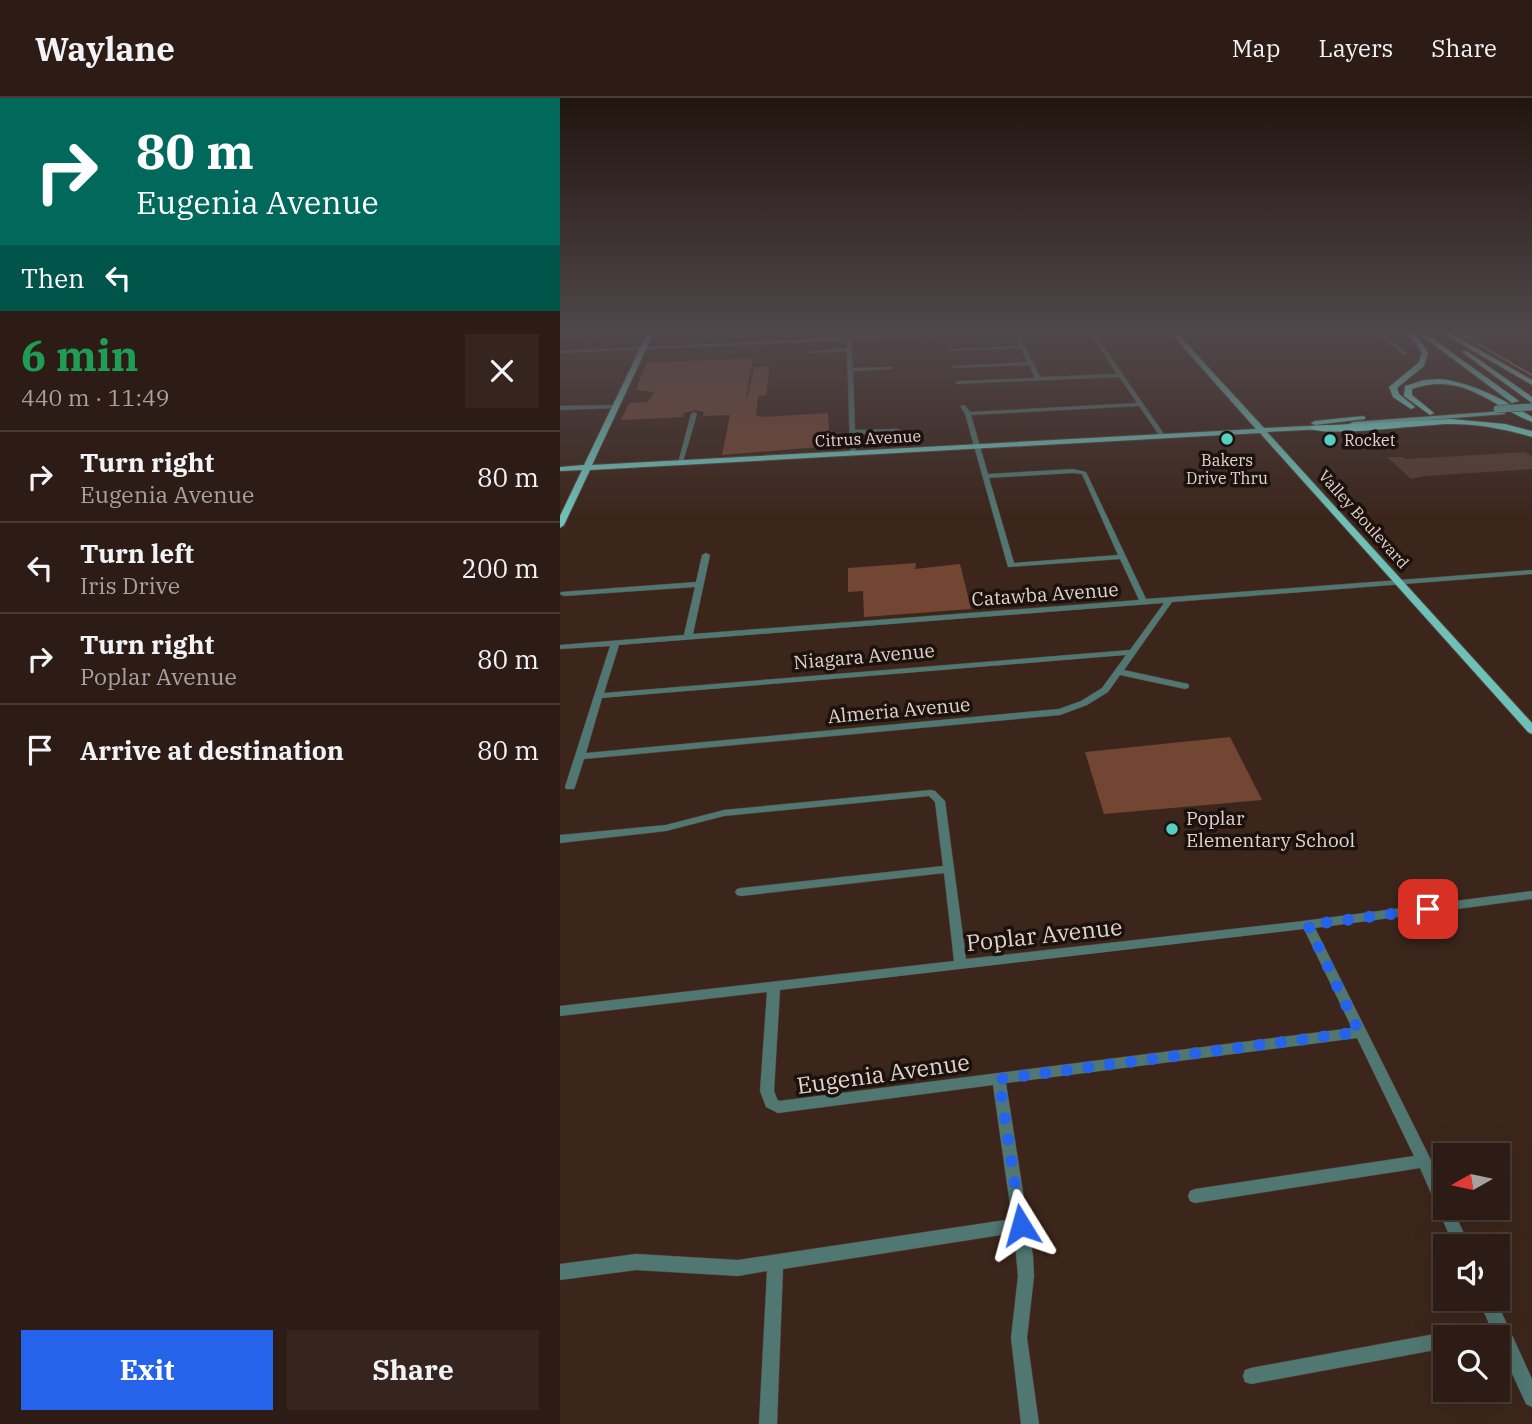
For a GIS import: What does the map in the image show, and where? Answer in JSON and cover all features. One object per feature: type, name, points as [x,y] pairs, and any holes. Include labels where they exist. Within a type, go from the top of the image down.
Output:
[{"type":"highway","points":[[1397,392],[1428,415]]},
{"type":"highway","points":[[1406,392],[1428,415]]},
{"type":"highway","points":[[1481,392],[1532,420]]},
{"type":"highway","points":[[1506,392],[1532,410]]},
{"type":"highway","points":[[1313,428],[1464,421],[1497,425],[1532,434]]},
{"type":"main road","points":[[560,524],[623,392]]},
{"type":"main road","name":"Valley Boulevard","points":[[1228,392],[1532,730]]},
{"type":"main road","name":"Citrus Avenue","points":[[1262,429],[1428,415],[1532,410]]},
{"type":"main road","name":"Citrus Avenue","points":[[560,469],[1161,434],[1313,428],[1428,415]]},
{"type":"street","points":[[851,392],[853,452]]},
{"type":"street","points":[[1133,392],[1161,434]]},
{"type":"street","points":[[968,414],[1141,404]]},
{"type":"street","points":[[560,408],[617,405]]},
{"type":"street","points":[[963,406],[968,414],[1011,565],[1122,557]]},
{"type":"street","points":[[680,462],[694,414]]},
{"type":"street","points":[[852,432],[898,431]]},
{"type":"street","points":[[986,476],[1082,472],[1144,603]]},
{"type":"street","points":[[688,637],[706,555]]},
{"type":"street","name":"Catawba Avenue","points":[[560,647],[1532,572]]},
{"type":"street","points":[[564,594],[699,584]]},
{"type":"street","name":"Almeria Avenue","points":[[580,756],[1042,715],[1073,708],[1105,690],[1169,601]]},
{"type":"street","points":[[570,787],[615,643]]},
{"type":"street","name":"Niagara Avenue","points":[[599,696],[1133,652]]},
{"type":"street","points":[[1120,672],[1185,686]]},
{"type":"street","points":[[560,838],[666,828],[724,813],[931,793],[940,801],[961,965]]},
{"type":"street","points":[[741,892],[948,869]]},
{"type":"street","name":"Poplar Avenue","points":[[560,1011],[1308,925],[1532,895]]},
{"type":"street","points":[[1308,925],[1424,1161],[1457,1234]]},
{"type":"street","name":"Eugenia Avenue","points":[[774,986],[768,1098],[771,1103],[786,1107],[1359,1032]]},
{"type":"street","points":[[999,1079],[1026,1276],[1019,1338],[1030,1424]]},
{"type":"street","points":[[1195,1196],[1424,1161]]},
{"type":"street","points":[[560,1272],[636,1262],[718,1268],[775,1264],[1021,1225]]},
{"type":"street","points":[[768,1424],[775,1264]]},
{"type":"street","points":[[1251,1377],[1433,1342]]},
{"type":"street","points":[[1510,1351],[1532,1398]]},
{"type":"shaded area","points":[[654,392],[747,392],[746,397],[749,392],[766,392],[766,395],[758,396],[756,415],[764,417],[828,413],[829,431],[844,434],[844,445],[722,455],[730,415],[703,416],[704,412],[695,410],[684,413],[683,417],[621,420],[629,403],[648,402]]},
{"type":"shaded area","points":[[916,563],[915,569],[960,564],[971,609],[864,617],[863,591],[848,592],[848,568]]},
{"type":"shaded area","points":[[1230,737],[1262,800],[1104,814],[1085,752]]},
{"type":"building","points":[[1525,452],[1532,457],[1532,469],[1411,479],[1387,457],[1407,459]]},
{"type":"place","name":"Bakers Drive Thru","points":[[1227,439]]},
{"type":"place","name":"Rocket","points":[[1330,440]]},
{"type":"place","name":"Poplar Elementary School","points":[[1172,829]]},
{"type":"route","points":[[1021,1225],[999,1079],[1359,1032],[1308,925],[1428,909]]}]
